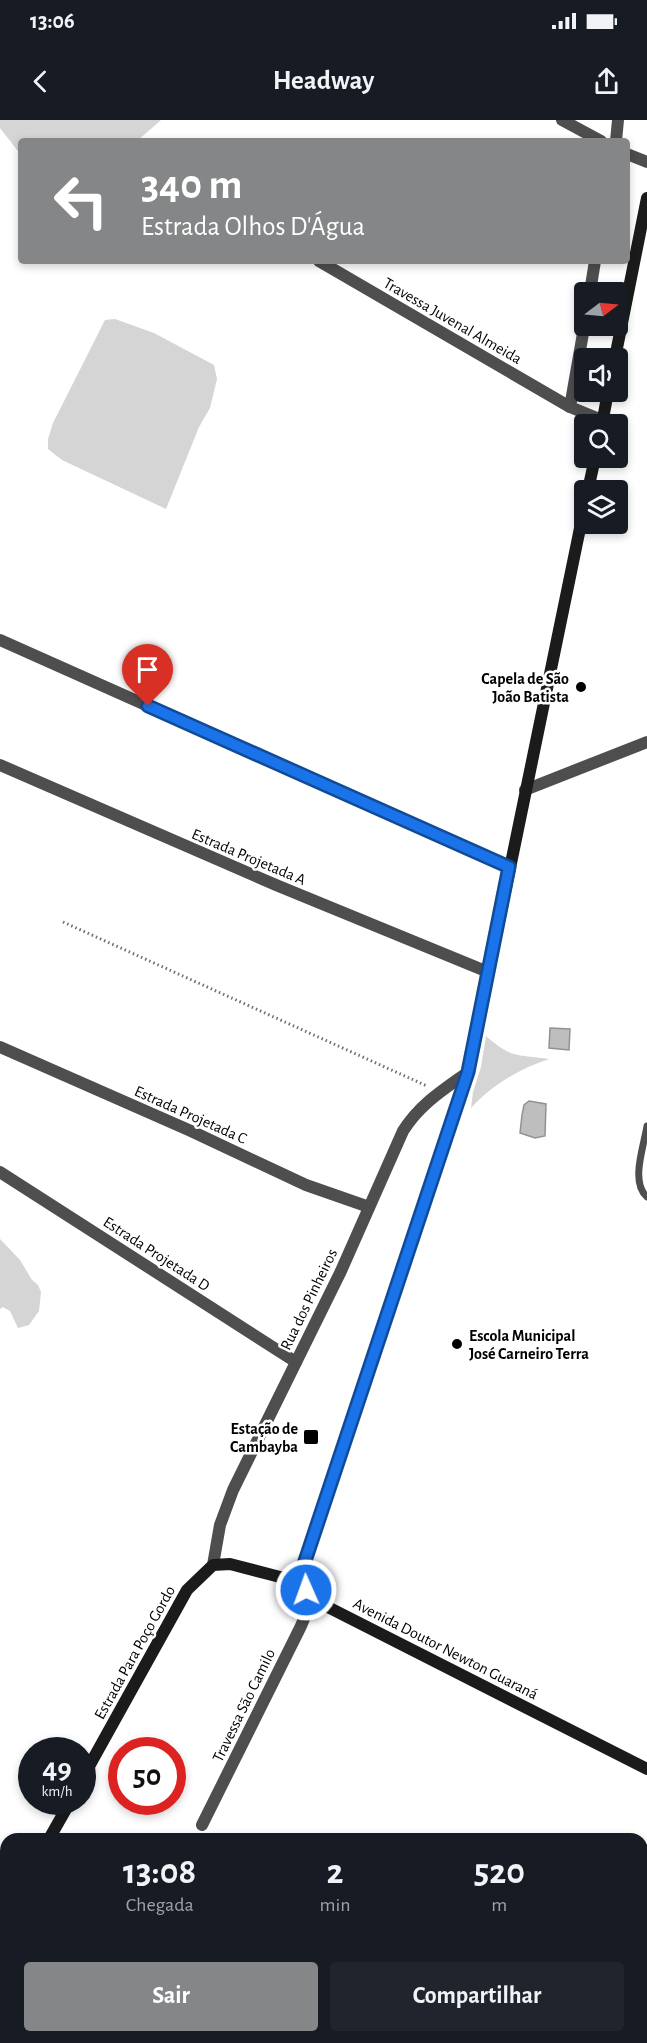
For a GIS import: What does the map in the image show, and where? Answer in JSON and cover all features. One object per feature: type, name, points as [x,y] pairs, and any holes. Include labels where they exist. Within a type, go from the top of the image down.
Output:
[{"type":"main road","points":[[617,348],[647,202]]},
{"type":"main road","points":[[312,1599],[302,1579],[303,1567],[468,1072],[579,534]]},
{"type":"main road","points":[[213,1565],[230,1564],[280,1577],[302,1579]]},
{"type":"main road","name":"Estrada Para Poço Gordo","points":[[96,1754],[187,1590],[213,1565]]},
{"type":"main road","name":"Avenida Doutor Newton Guaraná","points":[[312,1599],[647,1769]]},
{"type":"main road","points":[[52,1833],[63,1815]]},
{"type":"street","points":[[562,120],[595,138]]},
{"type":"street","points":[[616,138],[618,120]]},
{"type":"street","points":[[630,155],[647,162]]},
{"type":"street","name":"Travessa Juvenal Almeida","points":[[324,264],[585,414]]},
{"type":"street","points":[[592,282],[595,264]]},
{"type":"street","points":[[570,407],[582,336]]},
{"type":"street","points":[[0,640],[509,867]]},
{"type":"street","points":[[525,790],[647,742]]},
{"type":"street","name":"Estrada Projetada A","points":[[0,765],[265,881],[488,972]]},
{"type":"street","name":"Estrada Projetada C","points":[[0,1047],[191,1131],[306,1185],[369,1207]]},
{"type":"street","name":"Rua dos Pinheiros","points":[[213,1565],[220,1525],[233,1490],[341,1271],[403,1131],[414,1114],[468,1072]]},
{"type":"street","name":"Estrada Projetada D","points":[[0,1172],[296,1362]]},
{"type":"street","name":"Travessa São Camilo","points":[[202,1824],[301,1626],[312,1599]]},
{"type":"lane","points":[[647,1126],[638,1181],[641,1192],[647,1197]]},
{"type":"path","points":[[63,922],[440,1092]]},
{"type":"shaded area","points":[[0,120],[161,120],[140,138],[18,138],[18,151],[0,128]]},
{"type":"shaded area","points":[[115,319],[154,333],[214,365],[217,379],[210,408],[199,427],[166,509],[62,460],[48,449],[48,439],[53,423],[105,320]]},
{"type":"shaded area","points":[[486,1036],[509,1052],[549,1059],[507,1078],[471,1108],[473,1092],[481,1067]]},
{"type":"shaded area","points":[[0,1239],[20,1260],[41,1292],[39,1311],[29,1325],[18,1328],[10,1311],[3,1307],[0,1309]]},
{"type":"building","points":[[550,1028],[570,1029],[569,1050],[549,1048]]},
{"type":"building","points":[[529,1101],[546,1104],[545,1136],[535,1138],[520,1133],[524,1105]]},
{"type":"place","name":"Capela de São João Batista","points":[[581,687]]},
{"type":"place","name":"Escola Municipal José Carneiro Terra","points":[[457,1344]]},
{"type":"place","name":"Estação de Cambayba","points":[[311,1437]]},
{"type":"route","points":[[148,706],[509,867],[468,1072],[303,1567],[302,1579],[306,1590]]}]
